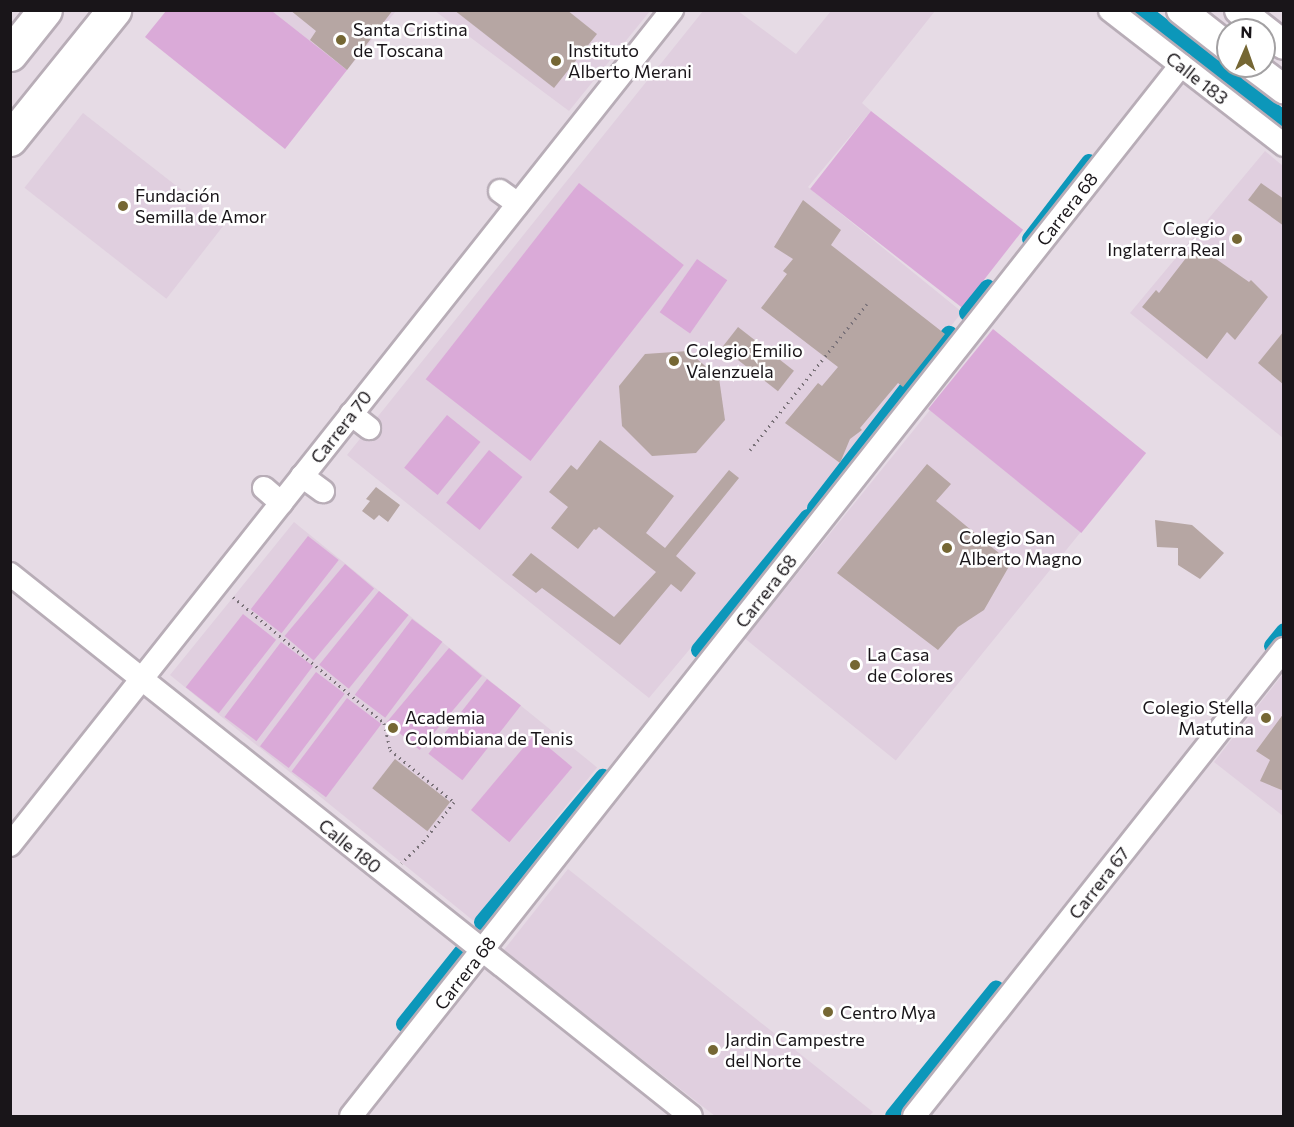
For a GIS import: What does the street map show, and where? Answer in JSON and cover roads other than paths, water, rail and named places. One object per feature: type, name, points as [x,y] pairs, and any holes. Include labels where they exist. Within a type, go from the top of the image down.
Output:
[{"type":"highway","points":[[10,22],[20,10]]},
{"type":"highway","points":[[10,54],[45,10]]},
{"type":"highway","points":[[10,107],[87,10]]},
{"type":"highway","points":[[10,139],[114,10]]},
{"type":"main road","points":[[1181,10],[1216,38]]},
{"type":"main road","points":[[1239,10],[1284,45]]},
{"type":"main road","points":[[1269,78],[1284,89]]},
{"type":"street","name":"Carrera 70","points":[[10,845],[351,414],[390,350],[509,197],[672,10]]},
{"type":"street","name":"Calle 183","points":[[1110,10],[1284,145]]},
{"type":"street","name":"Carrera 68","points":[[351,1116],[483,951],[557,870],[711,677],[1181,65]]},
{"type":"street","points":[[351,414],[369,428]]},
{"type":"street","points":[[302,476],[323,491]]},
{"type":"street","points":[[264,488],[281,503]]},
{"type":"street","name":"Calle 180","points":[[10,574],[691,1116]]},
{"type":"street","name":"Carrera 67","points":[[914,1116],[1284,649]]},
{"type":"waterway","points":[[1142,10],[1284,119]]},
{"type":"waterway","points":[[1030,239],[1089,162]]},
{"type":"waterway","points":[[967,313],[988,287]]},
{"type":"waterway","points":[[815,508],[949,334]]},
{"type":"waterway","points":[[699,650],[808,517]]},
{"type":"waterway","points":[[1272,646],[1284,631]]},
{"type":"waterway","points":[[482,922],[603,777]]},
{"type":"waterway","points":[[404,1024],[464,949]]},
{"type":"waterway","points":[[893,1116],[996,989]]},
{"type":"place","name":"Santa Cristina de Toscana","points":[[341,40]]},
{"type":"place","name":"Instituto Alberto Merani","points":[[556,61]]},
{"type":"place","name":"Fundación Semilla de Amor","points":[[123,206]]},
{"type":"place","name":"Colegio Inglaterra Real","points":[[1237,239]]},
{"type":"place","name":"Colegio Emilio Valenzuela","points":[[674,361]]},
{"type":"place","name":"Colegio San Alberto Magno","points":[[947,548]]},
{"type":"place","name":"La Casa de Colores","points":[[855,665]]},
{"type":"place","name":"Colegio Stella Matutina","points":[[1266,718]]},
{"type":"place","name":"Academia Colombiana de Tenis","points":[[393,728]]},
{"type":"place","name":"Centro Mya","points":[[828,1012]]},
{"type":"place","name":"Jardin Campestre del Norte","points":[[713,1050]]}]
